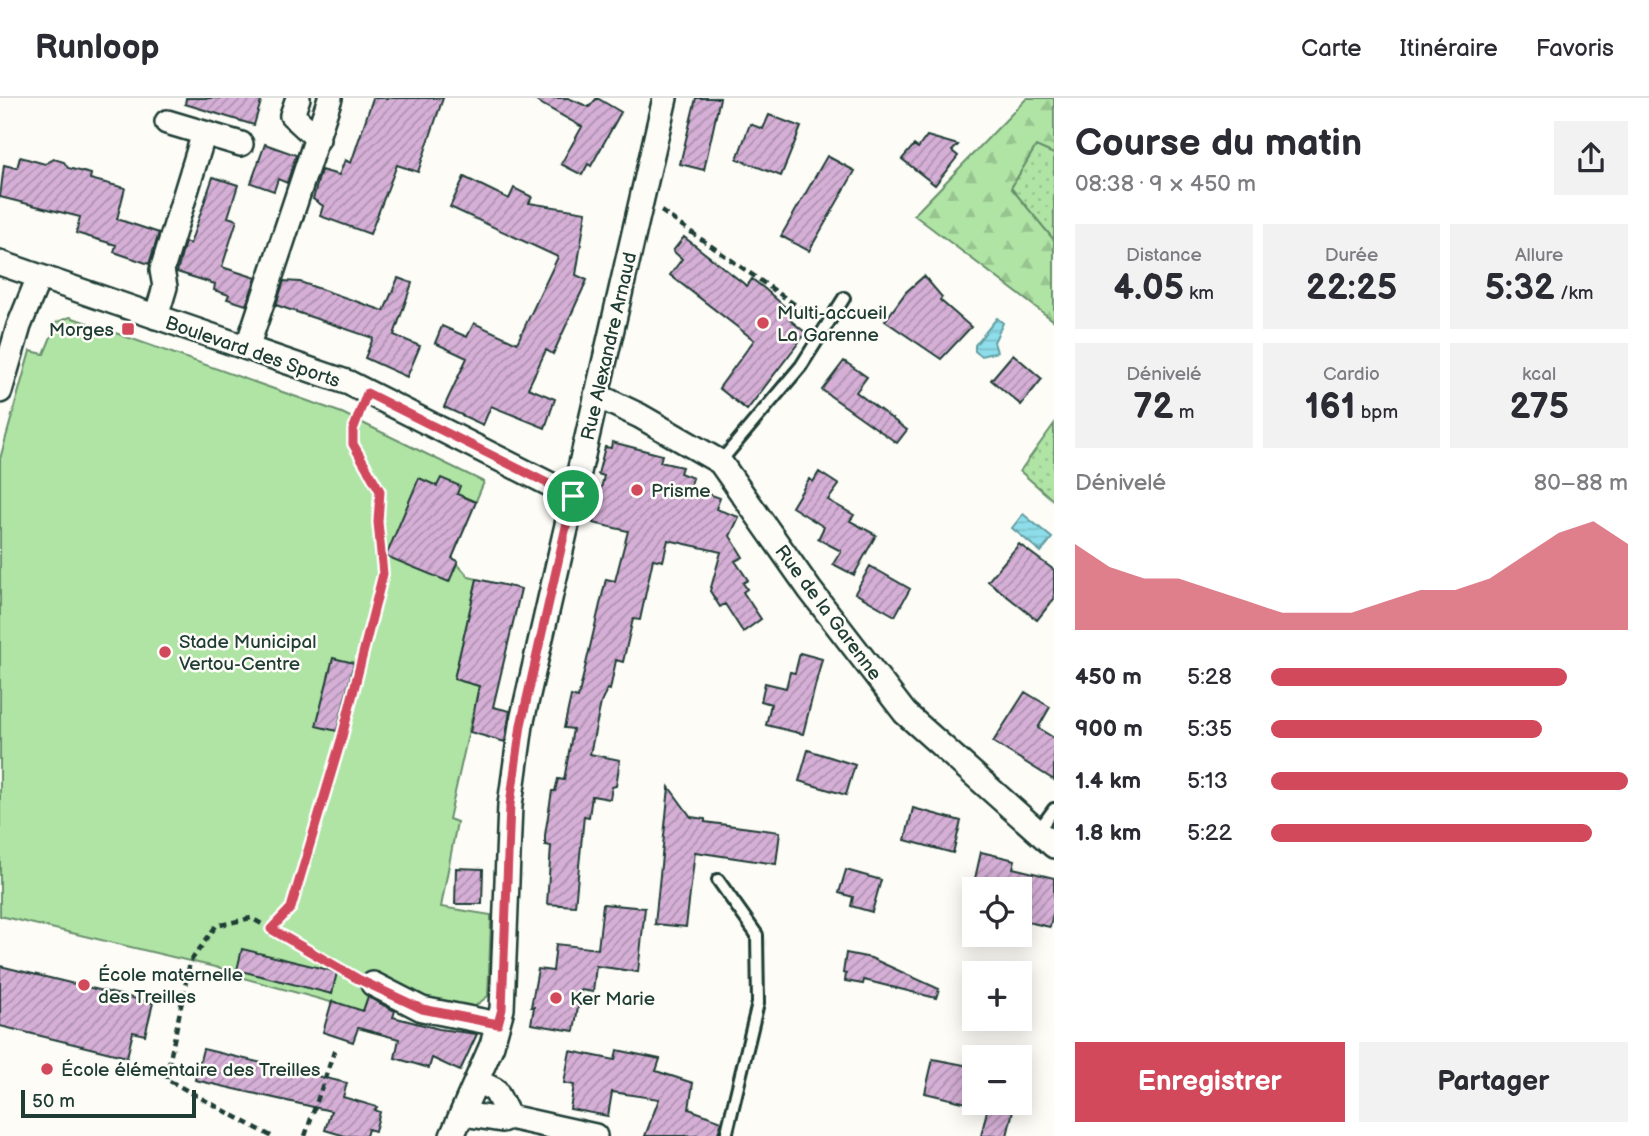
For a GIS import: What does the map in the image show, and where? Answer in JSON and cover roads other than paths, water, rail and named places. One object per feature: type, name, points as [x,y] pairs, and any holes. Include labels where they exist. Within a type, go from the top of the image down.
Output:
[{"type":"street","points":[[298,98],[292,116],[318,139]]},
{"type":"street","points":[[247,348],[330,98]]},
{"type":"street","name":"Rue Alexandre Arnaud","points":[[452,1136],[477,1081],[500,1016],[510,805],[521,725],[665,98]]},
{"type":"street","points":[[167,122],[241,144]]},
{"type":"street","points":[[156,317],[165,287],[162,271],[204,133]]},
{"type":"street","name":"Boulevard des Sports","points":[[0,263],[247,348],[367,393],[573,496]]},
{"type":"street","points":[[0,391],[19,326],[39,276]]},
{"type":"street","name":"Rue de la Garenne","points":[[596,395],[640,416],[720,462],[810,590],[905,713],[1046,839]]},
{"type":"street","points":[[373,984],[422,1009],[500,1016]]},
{"type":"street","points":[[477,1081],[495,1090],[504,1124]]},
{"type":"street","points":[[463,1114],[504,1124],[595,1136]]},
{"type":"lane","points":[[720,462],[801,366],[844,298]]},
{"type":"lane","points":[[1046,839],[1054,809]]},
{"type":"lane","points":[[718,880],[757,935],[758,1003],[726,1136]]},
{"type":"water","points":[[997,318],[1003,323],[994,342],[997,352],[981,356],[975,351],[975,345]]},
{"type":"water","points":[[1023,514],[1052,538],[1041,552],[1012,528]]},
{"type":"place","name":"Multi-accueil La Garenne","points":[[763,323]]},
{"type":"place","name":"Morges","points":[[128,329]]},
{"type":"place","name":"Prisme","points":[[637,490]]},
{"type":"place","name":"Stade Municipal Vertou-Centre","points":[[165,652]]},
{"type":"place","name":"École maternelle des Treilles","points":[[84,985]]},
{"type":"place","name":"Ker Marie","points":[[556,998]]},
{"type":"place","name":"École élémentaire des Treilles","points":[[47,1069]]}]
